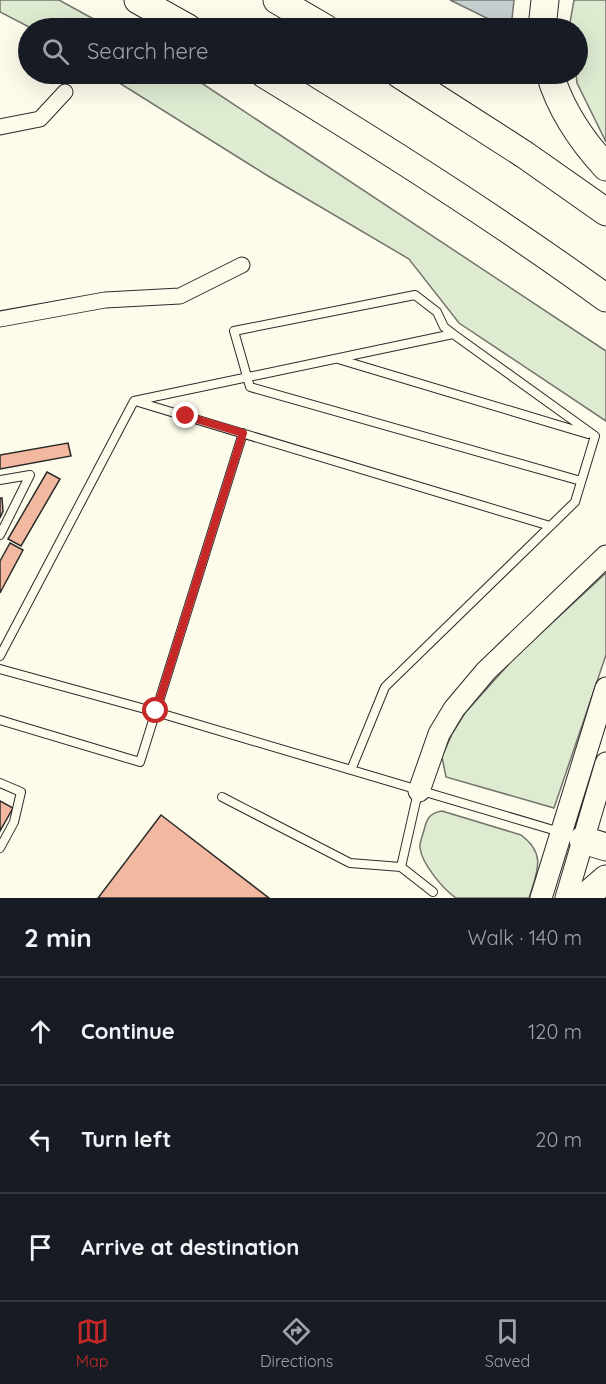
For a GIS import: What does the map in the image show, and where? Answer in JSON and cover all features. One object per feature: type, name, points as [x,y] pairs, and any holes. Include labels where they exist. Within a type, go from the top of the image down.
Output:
[{"type":"highway","points":[[138,0],[170,18]]},
{"type":"highway","points":[[277,0],[308,18]]},
{"type":"highway","points":[[543,18],[545,0]]},
{"type":"highway","points":[[280,84],[430,178],[606,298]]},
{"type":"highway","points":[[415,84],[525,155],[606,212]]},
{"type":"highway","points":[[554,84],[565,110],[580,134],[606,167]]},
{"type":"highway","points":[[584,898],[606,879]]},
{"type":"main road","points":[[419,790],[438,734],[454,709],[486,671],[606,556]]},
{"type":"main road","points":[[541,898],[583,840],[606,688]]},
{"type":"main road","points":[[566,898],[606,763]]},
{"type":"street","points":[[0,127],[40,119],[65,92]]},
{"type":"street","points":[[0,319],[105,300],[180,296],[242,265]]},
{"type":"lane","points":[[581,481],[250,387],[234,331],[415,296],[437,312],[444,327],[453,334],[595,436]]},
{"type":"lane","points":[[134,401],[453,334]]},
{"type":"lane","points":[[336,359],[595,436]]},
{"type":"lane","points":[[134,401],[550,526]]},
{"type":"lane","points":[[0,656],[134,401]]},
{"type":"lane","points":[[0,720],[140,762],[243,433]]},
{"type":"lane","points":[[351,770],[385,687],[575,502],[595,436]]},
{"type":"lane","points":[[0,480],[30,475],[0,535]]},
{"type":"lane","points":[[0,669],[156,711],[583,840]]},
{"type":"lane","points":[[0,783],[21,792],[14,822],[0,848]]},
{"type":"lane","points":[[401,867],[419,790]]},
{"type":"lane","points":[[222,797],[350,863],[401,867],[433,892]]},
{"type":"green space","points":[[0,0],[59,0],[92,18],[18,18],[18,21],[0,12]]},
{"type":"green space","points":[[574,0],[606,0],[606,142],[577,84],[588,84],[588,18],[571,18]]},
{"type":"green space","points":[[121,84],[203,84],[606,351],[606,421],[459,323],[409,259],[268,176]]},
{"type":"green space","points":[[606,573],[606,655],[554,808],[446,777],[442,757],[465,713],[515,657]]},
{"type":"green space","points":[[442,811],[521,835],[529,842],[537,856],[538,864],[529,898],[456,898],[445,889],[429,868],[420,846],[428,819]]},
{"type":"shaded area","points":[[450,0],[514,0],[512,18],[487,18]]},
{"type":"building","points":[[68,443],[71,456],[0,469],[0,455]]},
{"type":"building","points":[[47,472],[60,479],[21,546],[8,539]]},
{"type":"building","points":[[0,498],[2,498],[3,511],[0,518]]},
{"type":"building","points":[[10,543],[23,550],[0,593],[0,561]]},
{"type":"building","points":[[0,801],[13,808],[0,831]]},
{"type":"building","points":[[161,815],[269,898],[98,898]]},
{"type":"route","points":[[156,711],[243,433],[186,416]]}]
